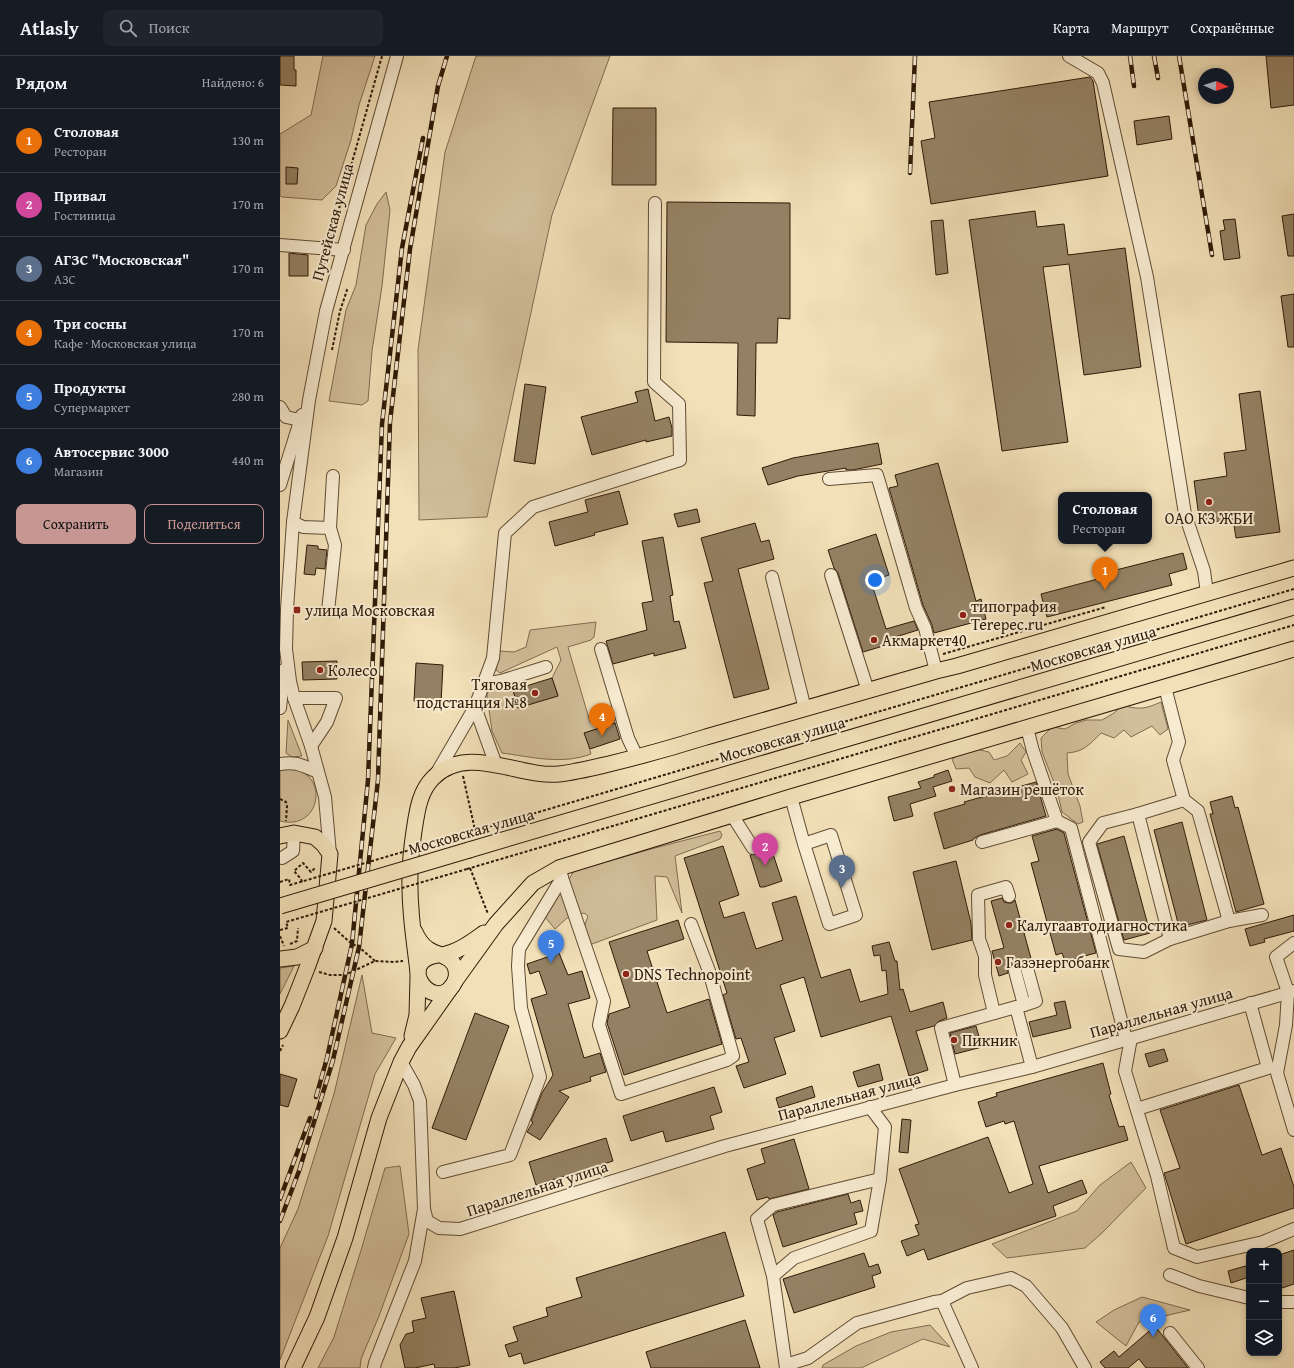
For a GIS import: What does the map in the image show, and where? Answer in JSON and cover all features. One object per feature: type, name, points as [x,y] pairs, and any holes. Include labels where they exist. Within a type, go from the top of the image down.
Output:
[{"type":"main road","points":[[293,1368],[317,1317],[343,1245],[379,1118],[408,1047],[417,1015],[418,974],[412,926],[410,872],[418,806],[424,790],[434,777],[448,768],[462,763],[478,762],[536,774],[557,774],[579,771],[637,757],[868,690],[958,666],[1294,568]]},
{"type":"main road","name":"Московская улица","points":[[280,906],[1294,607]]},
{"type":"main road","points":[[412,926],[419,941],[426,948],[439,955],[451,961],[454,965],[456,976],[454,983],[443,992],[433,992],[423,987],[418,974],[422,962],[426,958],[439,955],[453,953],[469,944],[533,883],[732,815],[1294,649]]},
{"type":"main road","points":[[287,834],[315,837],[323,844],[330,854]]},
{"type":"main road","name":"Путейская улица","points":[[280,1031],[292,1006],[324,921],[330,854]]},
{"type":"main road","points":[[408,1047],[454,983],[493,922]]},
{"type":"main road","points":[[280,959],[297,956],[315,948]]},
{"type":"street","name":"Путейская улица","points":[[330,854],[325,797],[311,746],[294,698],[290,681],[286,649],[287,609],[293,522],[309,400],[326,311],[397,56]]},
{"type":"street","points":[[1069,56],[1098,74],[1103,84],[1147,276],[1185,514],[1204,571],[1207,593]]},
{"type":"street","points":[[434,777],[475,707],[493,658],[505,533],[534,507],[680,460],[679,404],[654,382],[655,203]]},
{"type":"street","points":[[280,245],[344,250]]},
{"type":"street","name":"Путейская улица","points":[[280,485],[300,420],[309,400]]},
{"type":"street","points":[[280,407],[286,417],[300,420]]},
{"type":"street","points":[[828,480],[877,475],[916,608],[925,628],[936,671]]},
{"type":"street","points":[[328,611],[335,545],[330,528],[333,476]]},
{"type":"street","points":[[293,522],[303,527],[330,528]]},
{"type":"street","points":[[831,575],[868,690]]},
{"type":"street","points":[[772,577],[805,709]]},
{"type":"street","points":[[280,708],[286,649]]},
{"type":"street","points":[[601,649],[628,738],[637,757]]},
{"type":"street","points":[[483,684],[501,681],[546,667]]},
{"type":"street","points":[[1165,687],[1179,742],[1173,760],[1184,800],[1198,811],[1229,921]]},
{"type":"street","points":[[294,698],[336,698],[327,722],[311,746]]},
{"type":"street","points":[[475,707],[496,765]]},
{"type":"street","points":[[1027,728],[1057,822]]},
{"type":"street","points":[[280,764],[290,762],[302,765],[318,772]]},
{"type":"street","points":[[791,797],[804,844],[829,924],[856,915],[831,835],[804,844]]},
{"type":"street","points":[[1184,800],[1103,823],[1089,842],[1119,949],[1144,952],[1170,939],[1229,921],[1262,915]]},
{"type":"street","points":[[1138,814],[1170,939]]},
{"type":"street","points":[[732,815],[753,848]]},
{"type":"street","points":[[982,842],[1057,822],[1070,828],[1128,1038],[1125,1071],[1157,1176],[1174,1248],[1196,1257],[1263,1242],[1294,1229]]},
{"type":"street","points":[[282,858],[293,851],[287,834]]},
{"type":"street","points":[[561,873],[604,1001],[599,1025],[621,1094],[727,1060],[733,1056],[709,971],[691,924]]},
{"type":"street","points":[[443,1172],[510,1155],[540,1077],[521,1008],[518,966],[519,949],[561,873]]},
{"type":"street","points":[[994,1013],[985,975],[985,956],[979,939],[978,895],[1000,895]]},
{"type":"street","points":[[1294,943],[1276,957],[1291,992],[1277,1073],[1294,1130]]},
{"type":"street","points":[[955,1085],[941,1028],[1036,1001],[1027,968]]},
{"type":"street","points":[[1015,971],[1020,1006],[1032,1066]]},
{"type":"street","name":"Параллельная улица","points":[[424,1209],[427,1221],[440,1228],[460,1229],[725,1146],[1032,1066],[1291,992]]},
{"type":"street","points":[[1137,1109],[1268,1068],[1250,1003]]},
{"type":"street","points":[[374,1368],[415,1261],[424,1209],[420,1101],[414,1085],[401,1062]]},
{"type":"street","points":[[773,1276],[794,1258],[871,1231],[880,1179],[885,1127],[870,1108]]},
{"type":"street","points":[[880,1179],[773,1206],[757,1219],[773,1276],[786,1367],[808,1358],[857,1323],[942,1301],[967,1288],[1011,1278],[1026,1286],[1062,1328],[1085,1368]]},
{"type":"street","points":[[1170,1275],[1199,1286],[1246,1297]]},
{"type":"street","points":[[942,1301],[972,1368]]},
{"type":"street","points":[[1282,1302],[1294,1302]]},
{"type":"street","points":[[1170,1333],[1198,1368]]},
{"type":"path","points":[[280,882],[289,879],[290,885],[302,882],[1294,589]]},
{"type":"path","points":[[280,930],[288,928],[286,922],[1294,625]]},
{"type":"path","points":[[463,773],[475,830]]},
{"type":"path","points":[[302,882],[294,871],[303,863],[310,872]]},
{"type":"path","points":[[469,868],[493,922]]},
{"type":"path","points":[[330,925],[341,932],[352,944],[359,947],[375,961]]},
{"type":"path","points":[[280,936],[284,946],[297,940],[298,928]]},
{"type":"path","points":[[317,971],[330,975],[345,975],[375,961],[404,961]]},
{"type":"shaded area","points":[[323,56],[375,56],[359,105],[351,140],[336,186],[322,200],[282,197],[280,196],[280,134],[311,115]]},
{"type":"shaded area","points":[[476,56],[610,56],[552,215],[487,517],[419,520],[418,350],[445,152]]},
{"type":"shaded area","points":[[386,192],[390,210],[382,286],[372,351],[368,401],[362,405],[329,401],[346,310],[356,285],[366,225],[377,204]]},
{"type":"shaded area","points":[[596,622],[594,637],[591,640],[568,647],[590,722],[613,715],[615,723],[585,733],[591,754],[580,757],[558,760],[502,753],[492,731],[487,695],[490,686],[511,681],[518,708],[558,695],[552,678],[561,660],[557,647],[500,673],[496,670],[500,651],[514,652],[526,647],[530,630]]},
{"type":"shaded area","points":[[1161,702],[1168,729],[1160,735],[1152,726],[1131,737],[1124,730],[1114,738],[1101,733],[1090,744],[1082,749],[1067,753],[1068,774],[1080,806],[1083,822],[1078,824],[1062,812],[1057,790],[1042,752],[1041,738],[1052,727],[1065,729],[1086,720],[1102,720],[1114,713],[1122,705],[1133,708],[1142,708]]},
{"type":"shaded area","points":[[288,720],[302,756],[292,757],[286,753]]},
{"type":"shaded area","points":[[1020,743],[1026,752],[1021,760],[1028,774],[1012,782],[1004,770],[990,783],[975,777],[969,768],[956,769],[952,759],[972,748],[989,752],[994,760],[1007,756]]},
{"type":"shaded area","points":[[285,769],[300,771],[309,777],[315,787],[316,798],[313,809],[306,817],[295,822],[280,821],[280,771]]},
{"type":"shaded area","points":[[720,831],[722,835],[720,839],[675,856],[682,913],[667,877],[655,876],[657,920],[592,944],[580,939],[588,916],[584,913],[567,918],[555,929],[545,917],[574,871]]},
{"type":"shaded area","points":[[294,966],[280,994],[280,968]]},
{"type":"shaded area","points":[[362,975],[372,1033],[396,1038],[375,1074],[328,1236],[280,1360],[280,1248],[298,1209],[334,1094]]},
{"type":"shaded area","points":[[1131,1162],[1146,1188],[1102,1233],[1085,1248],[1007,1258],[992,1244],[1077,1211],[1100,1185]]},
{"type":"shaded area","points":[[400,1166],[409,1234],[379,1316],[361,1359],[360,1368],[318,1368],[334,1337],[385,1168]]},
{"type":"shaded area","points":[[1142,1297],[1190,1310],[1139,1322],[1126,1346],[1096,1322],[1114,1310]]},
{"type":"shaded area","points":[[930,1325],[950,1347],[923,1339],[861,1368],[822,1368],[823,1365],[856,1346],[891,1332]]},
{"type":"building","points":[[280,56],[294,56],[296,86],[280,85]]},
{"type":"building","points":[[1266,56],[1294,56],[1294,105],[1271,108]]},
{"type":"building","points":[[1090,77],[1093,81],[1108,176],[931,204],[921,141],[935,138],[929,102]]},
{"type":"building","points":[[613,108],[656,108],[656,185],[612,185]]},
{"type":"building","points":[[1169,116],[1172,139],[1137,145],[1134,121]]},
{"type":"building","points":[[286,167],[298,168],[297,184],[286,184]]},
{"type":"building","points":[[667,202],[790,203],[790,319],[778,318],[777,343],[756,343],[755,416],[737,415],[738,343],[666,342]]},
{"type":"building","points":[[1035,211],[1037,227],[1064,224],[1068,255],[1125,248],[1141,367],[1084,375],[1069,264],[1043,267],[1068,442],[1002,451],[969,220]]},
{"type":"building","points":[[1294,214],[1294,256],[1288,256],[1282,216]]},
{"type":"building","points":[[1235,219],[1240,258],[1224,260],[1220,231],[1225,230],[1223,220]]},
{"type":"building","points":[[943,220],[948,273],[936,275],[931,221]]},
{"type":"building","points":[[289,253],[308,255],[308,276],[289,276]]},
{"type":"building","points":[[1294,294],[1294,347],[1288,347],[1281,296]]},
{"type":"building","points":[[525,384],[546,387],[535,464],[514,461]]},
{"type":"building","points":[[648,389],[655,421],[669,417],[672,428],[672,436],[646,442],[646,440],[592,455],[581,417],[638,402],[635,392]]},
{"type":"building","points":[[1260,391],[1280,532],[1236,538],[1233,519],[1200,524],[1194,481],[1227,476],[1224,453],[1246,450],[1239,394]]},
{"type":"building","points":[[878,443],[882,464],[853,470],[846,470],[846,468],[798,476],[768,485],[762,468],[793,458]]},
{"type":"building","points":[[938,463],[976,601],[981,599],[986,619],[934,633],[923,605],[889,488],[898,486],[895,475]]},
{"type":"building","points":[[619,491],[628,524],[555,546],[549,522],[588,512],[585,500]]},
{"type":"building","points":[[697,509],[700,522],[678,527],[674,514]]},
{"type":"building","points":[[755,523],[761,542],[769,540],[774,559],[738,569],[769,689],[734,698],[704,583],[713,581],[701,538]]},
{"type":"building","points":[[876,534],[889,575],[871,581],[886,629],[914,621],[918,630],[889,639],[890,644],[863,652],[838,573],[834,568],[828,550]]},
{"type":"building","points":[[663,537],[673,595],[670,596],[674,622],[679,621],[686,648],[654,656],[654,653],[613,664],[606,641],[647,630],[642,603],[653,601],[642,541]]},
{"type":"building","points":[[307,545],[318,546],[318,549],[327,550],[325,569],[316,568],[315,575],[304,574]]},
{"type":"building","points":[[1183,553],[1187,569],[1169,574],[1172,585],[1047,617],[1041,594],[1113,575],[1112,571]]},
{"type":"building","name":"Колесо","points":[[337,661],[337,679],[303,680],[302,662]]},
{"type":"building","points":[[416,663],[443,665],[441,703],[414,701]]},
{"type":"building","name":"Тяговая подстанция №8","points":[[552,678],[558,696],[518,708],[513,690]]},
{"type":"building","points":[[615,723],[620,739],[590,749],[584,733]]},
{"type":"building","points":[[948,770],[952,781],[933,787],[936,796],[910,804],[913,816],[894,821],[888,797],[921,788],[918,782],[934,777],[934,775]]},
{"type":"building","points":[[1036,782],[1046,816],[980,835],[973,840],[944,849],[934,813],[965,804],[964,802]]},
{"type":"building","points":[[1232,796],[1235,808],[1238,807],[1264,904],[1236,912],[1210,814],[1213,814],[1210,802]]},
{"type":"building","points":[[1182,822],[1207,920],[1179,927],[1154,830]]},
{"type":"building","points":[[1057,829],[1064,833],[1096,953],[1065,961],[1062,953],[1056,955],[1031,863],[1039,861],[1032,836]]},
{"type":"building","points":[[1124,836],[1150,933],[1124,940],[1097,844]]},
{"type":"building","points":[[723,846],[739,895],[719,902],[724,918],[744,912],[756,949],[783,940],[772,903],[796,896],[821,978],[850,969],[860,1002],[888,994],[886,970],[882,971],[880,955],[874,956],[872,946],[889,942],[895,961],[897,961],[900,990],[903,989],[910,1012],[943,1002],[947,1018],[939,1021],[934,1026],[916,1031],[928,1070],[909,1076],[891,1016],[821,1037],[804,977],[780,985],[795,1031],[774,1038],[786,1074],[744,1088],[736,1066],[749,1062],[741,1038],[736,1039],[723,995],[727,993],[684,858]]},
{"type":"building","points":[[771,848],[782,881],[760,887],[750,855],[757,854]]},
{"type":"building","points":[[956,861],[971,923],[972,940],[932,950],[913,872]]},
{"type":"building","name":"Калугаавтодиагностика","points":[[1002,898],[1004,902],[1008,903],[1012,903],[1015,900],[1032,962],[1025,961],[1020,965],[1013,964],[1008,969],[1008,973],[999,976],[992,951],[1004,948],[991,901]]},
{"type":"building","points":[[1294,915],[1294,931],[1264,939],[1265,942],[1250,946],[1245,929]]},
{"type":"building","points":[[678,920],[684,939],[647,951],[667,1013],[709,999],[722,1044],[624,1075],[607,1023],[609,1014],[630,1007],[609,942]]},
{"type":"building","points":[[559,953],[568,975],[582,971],[590,998],[568,1004],[584,1058],[600,1053],[606,1072],[590,1077],[591,1081],[559,1091],[569,1097],[540,1140],[527,1132],[533,1122],[531,1121],[542,1093],[553,1075],[531,999],[547,994],[539,971],[530,974],[527,964]]},
{"type":"building","points":[[1065,1001],[1071,1028],[1033,1037],[1029,1022],[1057,1015],[1054,1003]]},
{"type":"building","points":[[475,1013],[509,1026],[466,1140],[432,1128]]},
{"type":"building","points":[[976,1026],[982,1047],[955,1054],[950,1033]]},
{"type":"building","points":[[1164,1049],[1168,1061],[1149,1067],[1145,1054]]},
{"type":"building","points":[[1103,1063],[1111,1094],[1109,1095],[1119,1127],[1124,1126],[1128,1140],[1039,1166],[1048,1193],[1082,1180],[1087,1193],[1053,1206],[1056,1216],[928,1260],[924,1249],[907,1256],[901,1241],[919,1235],[915,1225],[919,1224],[899,1169],[988,1137],[1009,1193],[1033,1184],[1014,1121],[1005,1124],[1004,1121],[986,1127],[978,1102],[997,1096],[996,1093]]},
{"type":"building","points":[[879,1064],[883,1080],[858,1087],[853,1072]]},
{"type":"building","points":[[280,1074],[297,1079],[288,1107],[280,1105]]},
{"type":"building","points":[[1239,1085],[1262,1155],[1281,1148],[1294,1187],[1294,1208],[1186,1244],[1164,1173],[1180,1168],[1160,1110]]},
{"type":"building","points":[[812,1086],[815,1097],[779,1108],[776,1098]]},
{"type":"building","points":[[714,1087],[722,1112],[710,1116],[714,1129],[666,1142],[663,1131],[631,1141],[623,1116]]},
{"type":"building","points":[[902,1119],[911,1120],[908,1153],[899,1152]]},
{"type":"building","points":[[606,1138],[613,1161],[536,1185],[529,1162]]},
{"type":"building","points":[[794,1139],[809,1189],[769,1199],[768,1197],[757,1200],[747,1169],[765,1163],[761,1149]]},
{"type":"building","points":[[848,1194],[851,1203],[860,1200],[863,1211],[854,1213],[857,1224],[783,1247],[773,1215],[777,1212]]},
{"type":"building","points":[[725,1232],[744,1296],[524,1364],[521,1353],[509,1357],[505,1345],[518,1341],[513,1327],[548,1316],[546,1308],[582,1297],[576,1278]]},
{"type":"building","points":[[1294,1250],[1294,1284],[1282,1288],[1282,1284],[1282,1254]]},
{"type":"building","points":[[864,1253],[869,1267],[878,1264],[881,1273],[872,1276],[875,1287],[794,1313],[783,1279]]},
{"type":"building","points":[[1246,1266],[1246,1278],[1231,1283],[1228,1271]]},
{"type":"building","points":[[454,1291],[470,1365],[454,1368],[435,1368],[434,1364],[415,1368],[405,1368],[400,1345],[406,1334],[414,1332],[412,1321],[426,1318],[421,1298]]},
{"type":"building","points":[[745,1320],[760,1368],[651,1368],[646,1352]]},
{"type":"building","points":[[1155,1326],[1188,1368],[1146,1368],[1139,1359],[1128,1368],[1105,1368],[1100,1362],[1114,1351],[1119,1357]]},
{"type":"railway","points":[[280,1221],[299,1171],[333,1060],[359,947],[378,780],[390,422],[410,249],[438,86],[447,56]]},
{"type":"railway","points":[[910,173],[915,56]]},
{"type":"railway","points":[[1130,56],[1134,86]]},
{"type":"railway","points":[[1154,56],[1158,78]]},
{"type":"railway","points":[[1179,56],[1212,255]]},
{"type":"railway","points":[[316,1097],[327,1058],[352,944],[368,780],[382,424],[402,248],[423,138]]},
{"type":"railway","points":[[280,1199],[310,1118]]},
{"type":"place","name":"ОАО КЗ ЖБИ","points":[[1209,502]]},
{"type":"place","name":"Столовая","points":[[1105,590]]},
{"type":"place","name":"улица Московская","points":[[297,610]]},
{"type":"place","name":"типография Terepec.ru","points":[[963,615]]},
{"type":"place","name":"Акмаркет40","points":[[874,640]]},
{"type":"place","name":"Колесо","points":[[320,670]]},
{"type":"place","name":"Тяговая подстанция №8","points":[[535,693]]},
{"type":"place","name":"Три сосны","points":[[602,736]]},
{"type":"place","name":"Магазин решёток","points":[[952,789]]},
{"type":"place","name":"Привал","points":[[765,866]]},
{"type":"place","name":"АГЗС \"Московская\"","points":[[842,888]]},
{"type":"place","name":"Калугаавтодиагностика","points":[[1009,925]]},
{"type":"place","name":"Газэнергобанк","points":[[998,962]]},
{"type":"place","name":"Продукты","points":[[551,963]]},
{"type":"place","name":"DNS Technopoint","points":[[626,974]]},
{"type":"place","name":"Пикник","points":[[954,1040]]},
{"type":"place","name":"Автосервис 3000","points":[[1153,1337]]}]
